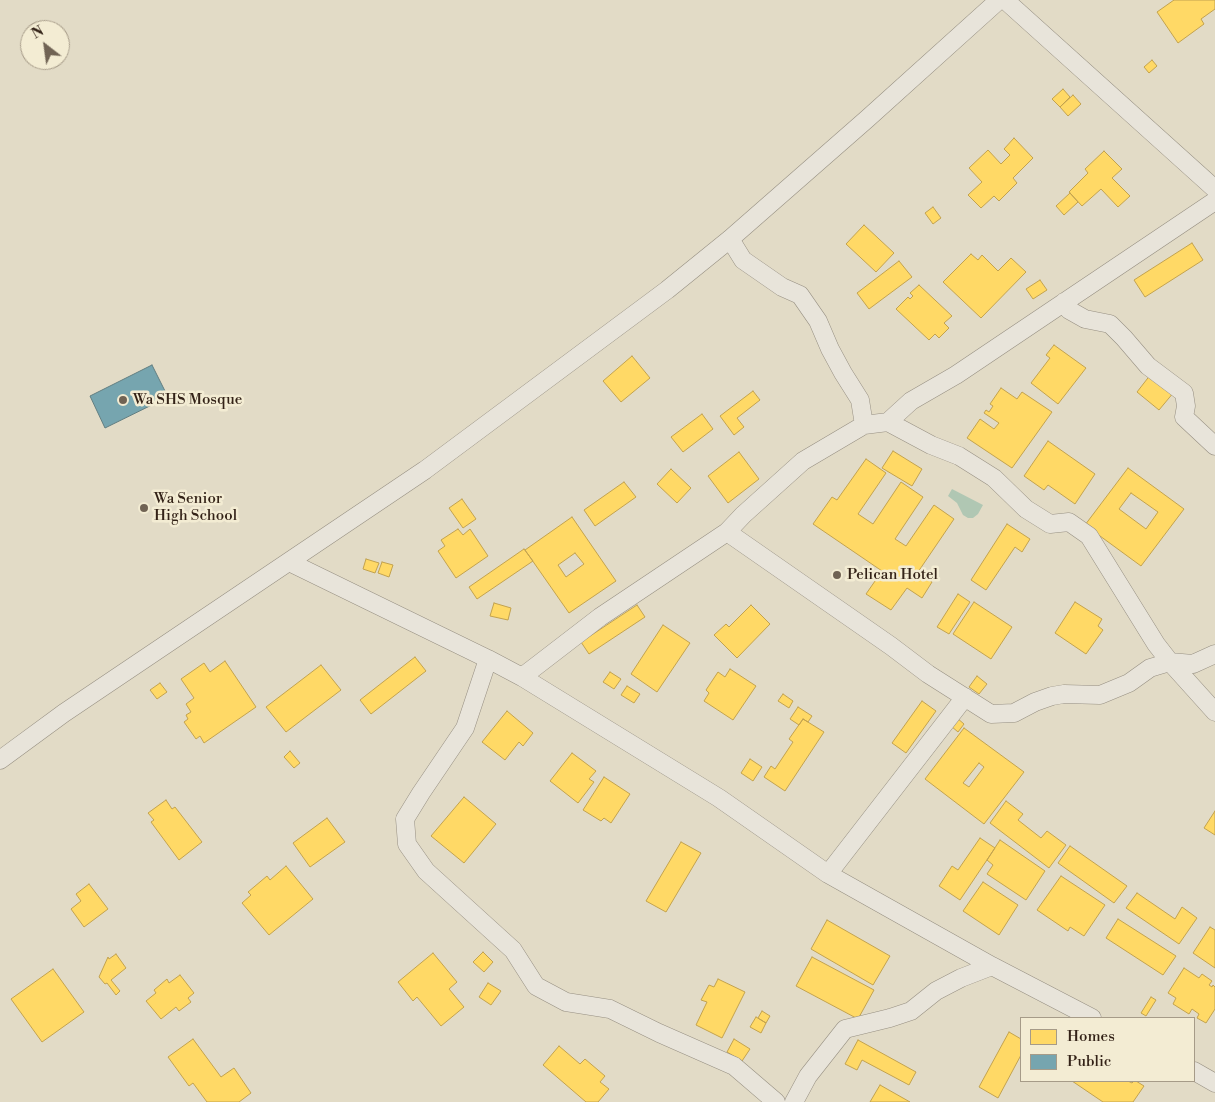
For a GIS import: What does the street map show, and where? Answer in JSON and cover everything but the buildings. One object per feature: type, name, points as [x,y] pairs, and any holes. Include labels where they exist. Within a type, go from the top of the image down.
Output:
[{"type":"street","points":[[0,760],[64,713],[425,470],[667,290],[730,239],[999,0]]},
{"type":"street","points":[[1005,0],[1215,189]]},
{"type":"street","points":[[888,422],[911,401],[956,375],[1215,201]]},
{"type":"street","points":[[730,239],[743,260],[782,286],[800,295],[818,320],[830,350],[860,400],[864,424]]},
{"type":"street","points":[[1064,302],[1070,310],[1085,319],[1110,324],[1148,366],[1184,393],[1186,406],[1184,417],[1215,446]]},
{"type":"street","points":[[522,677],[600,617],[727,532],[803,461],[864,424],[888,422],[931,445],[959,456],[994,478],[1026,509],[1050,524],[1069,522],[1089,536],[1156,644],[1215,712]]},
{"type":"street","points":[[727,532],[891,646],[928,674],[991,714],[1014,713],[1052,696],[1064,694],[1100,695],[1128,683],[1150,668],[1170,662],[1193,664],[1215,654]]},
{"type":"street","points":[[289,562],[522,677],[719,798],[828,874],[992,966],[1090,1017]]},
{"type":"street","points":[[488,659],[465,728],[405,819],[406,844],[426,871],[513,950],[536,986],[566,1002],[610,1008],[659,1033],[734,1066],[776,1102]]},
{"type":"street","points":[[828,874],[965,698]]},
{"type":"street","points":[[794,1102],[808,1076],[845,1029],[911,1011],[936,990],[992,966]]},
{"type":"street","points":[[1195,1072],[1215,1082]]},
{"type":"shaded area","points":[[952,489],[983,505],[978,514],[973,518],[963,515],[957,503],[948,496]]},
{"type":"place","name":"Wa SHS Mosque","points":[[123,400]]},
{"type":"place","name":"Wa Senior High School","points":[[144,508]]},
{"type":"place","name":"Pelican Hotel","points":[[837,575]]}]
